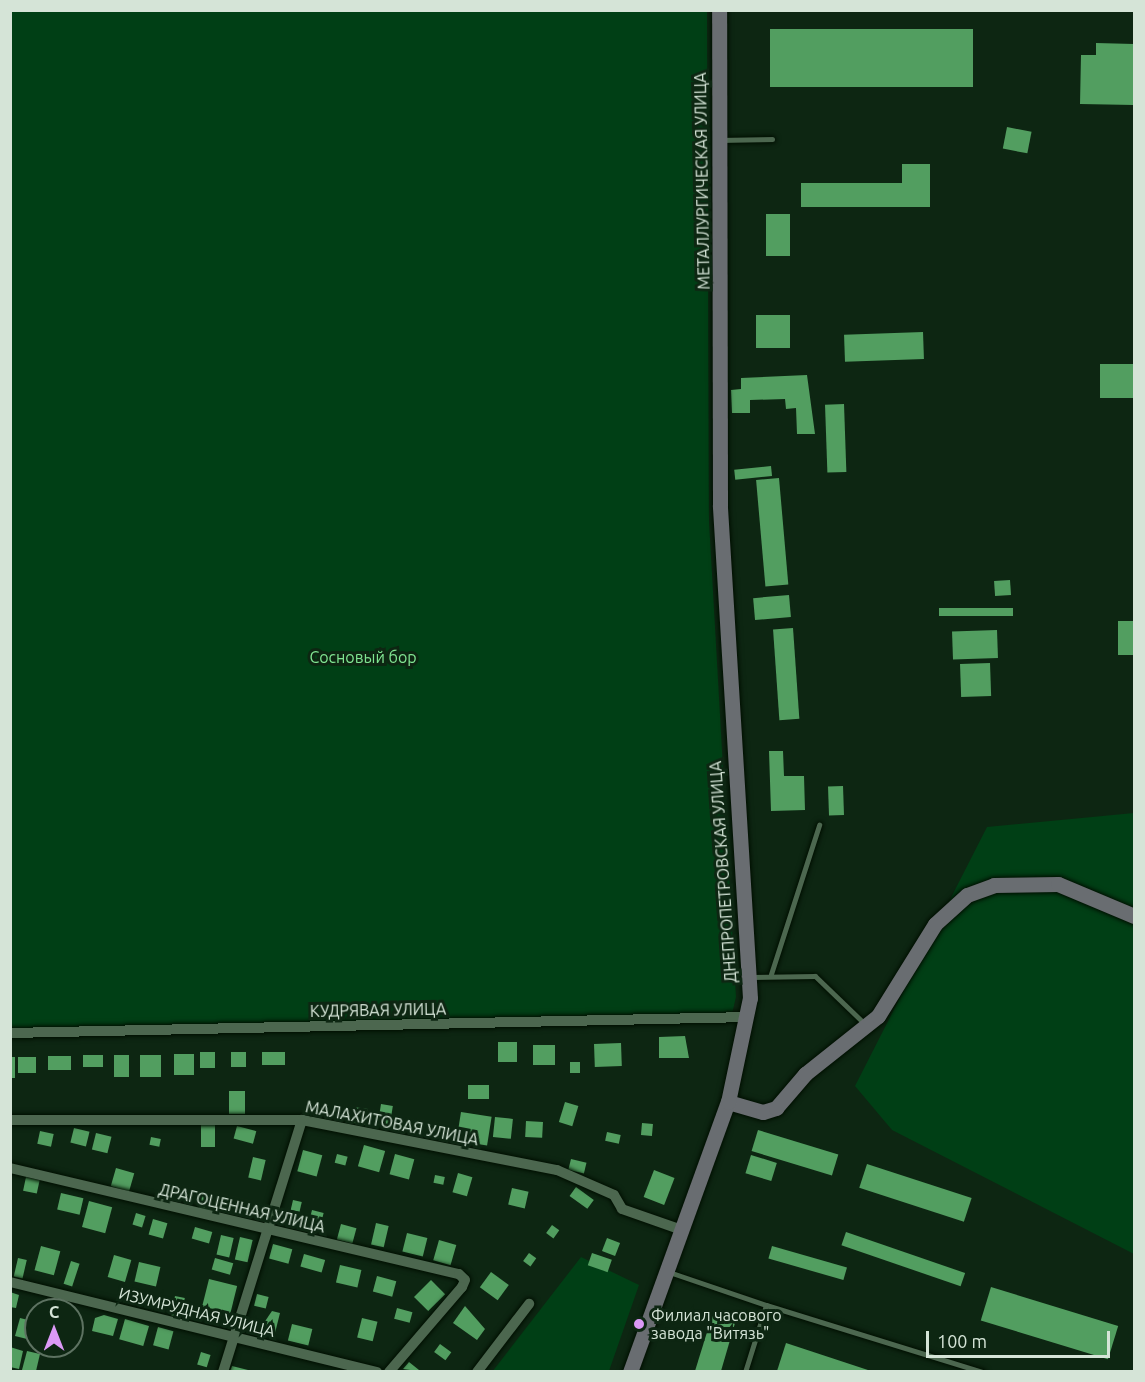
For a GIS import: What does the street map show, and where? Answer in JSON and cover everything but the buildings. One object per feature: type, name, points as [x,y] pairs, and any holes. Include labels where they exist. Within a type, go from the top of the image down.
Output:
[{"type":"street","name":"МЕТАЛЛУРГИЧЕСКАЯ УЛИЦА","points":[[719,10],[723,351]]},
{"type":"street","name":"ДНЕПРОПЕТРОВСКАЯ УЛИЦА","points":[[630,1371],[679,1229],[728,1102],[747,1017],[748,977],[720,505],[723,351]]},
{"type":"street","points":[[728,1102],[763,1112],[776,1108],[805,1074],[867,1026],[935,924],[967,895],[994,885],[1058,884],[1134,916]]},
{"type":"street","name":"КУДРЯВАЯ УЛИЦА","points":[[10,1033],[747,1017]]},
{"type":"street","name":"МАЛАХИТОВАЯ УЛИЦА","points":[[10,1120],[302,1120],[557,1170],[614,1195],[622,1209],[679,1229]]},
{"type":"street","points":[[223,1371],[302,1120]]},
{"type":"street","name":"ДРАГОЦЕННАЯ УЛИЦА","points":[[10,1168],[465,1280],[389,1371]]},
{"type":"street","name":"ИЗУМРУДНАЯ УЛИЦА","points":[[10,1282],[377,1371]]},
{"type":"street","points":[[477,1371],[529,1304]]},
{"type":"lane","points":[[719,140],[772,139]]},
{"type":"lane","points":[[771,974],[819,825]]},
{"type":"lane","points":[[748,977],[771,974],[815,976],[867,1026]]},
{"type":"lane","points":[[664,1271],[766,1305],[983,1371]]},
{"type":"lane","points":[[745,1371],[766,1305]]},
{"type":"green space","name":"Сосновый бор","points":[[10,11],[707,11],[709,521],[736,997],[732,1014],[11,1029]]},
{"type":"green space","points":[[1134,813],[1134,1254],[892,1130],[855,1086],[987,827]]},
{"type":"green space","points":[[581,1257],[639,1285],[609,1371],[492,1372]]},
{"type":"place","name":"Филиал часового завода \"Витязь\"","points":[[639,1324]]}]
